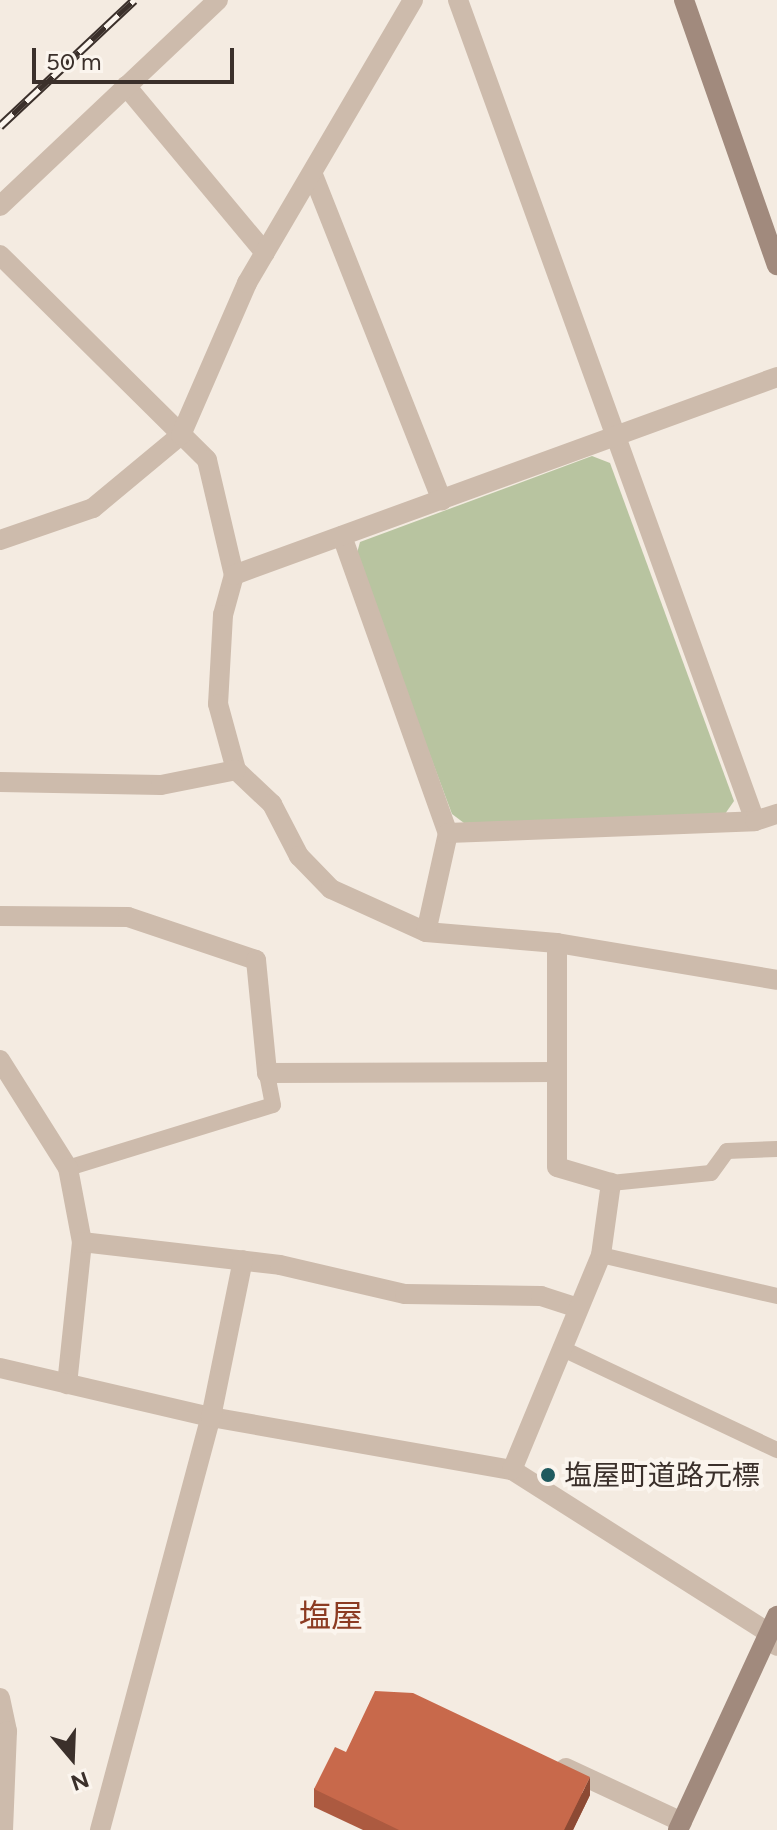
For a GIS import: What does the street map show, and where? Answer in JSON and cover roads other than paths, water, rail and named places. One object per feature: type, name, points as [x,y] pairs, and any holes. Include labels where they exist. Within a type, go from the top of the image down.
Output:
[{"type":"street","points":[[0,206],[218,0]]},
{"type":"street","points":[[0,540],[93,508],[181,435],[265,253],[413,0]]},
{"type":"street","points":[[458,0],[755,821]]},
{"type":"street","points":[[684,0],[777,265]]},
{"type":"street","points":[[126,86],[265,253]]},
{"type":"street","points":[[313,175],[442,500]]},
{"type":"street","points":[[0,255],[207,460],[234,575],[218,704],[236,770],[272,804],[299,856],[331,889],[426,932],[557,943],[777,980]]},
{"type":"street","points":[[234,575],[777,377]]},
{"type":"street","points":[[342,536],[448,833],[426,932]]},
{"type":"street","points":[[0,782],[161,785],[236,770]]},
{"type":"street","points":[[448,833],[755,821],[777,814]]},
{"type":"street","points":[[0,916],[128,917],[256,960],[267,1073],[556,1072]]},
{"type":"street","points":[[512,1470],[601,1255],[611,1183],[557,1167],[557,943]]},
{"type":"street","points":[[0,1060],[68,1168],[82,1242],[67,1384]]},
{"type":"street","points":[[82,1242],[243,1260],[405,1294],[541,1296],[578,1308]]},
{"type":"street","points":[[100,1830],[211,1417],[243,1260]]},
{"type":"street","points":[[0,1368],[211,1417],[512,1470],[774,1632],[680,1826],[545,1758]]},
{"type":"street","points":[[0,1698],[7,1731],[3,1830]]},
{"type":"lane","points":[[68,1168],[273,1105],[267,1073]]},
{"type":"lane","points":[[611,1183],[711,1173],[727,1151],[777,1149]]},
{"type":"lane","points":[[601,1255],[777,1296]]},
{"type":"lane","points":[[561,1348],[777,1450]]},
{"type":"railway","points":[[0,126],[134,0]]},
{"type":"place","name":"塩屋町道路元標","points":[[548,1475]]},
{"type":"district","name":"塩屋","points":[[331,1616]]}]
